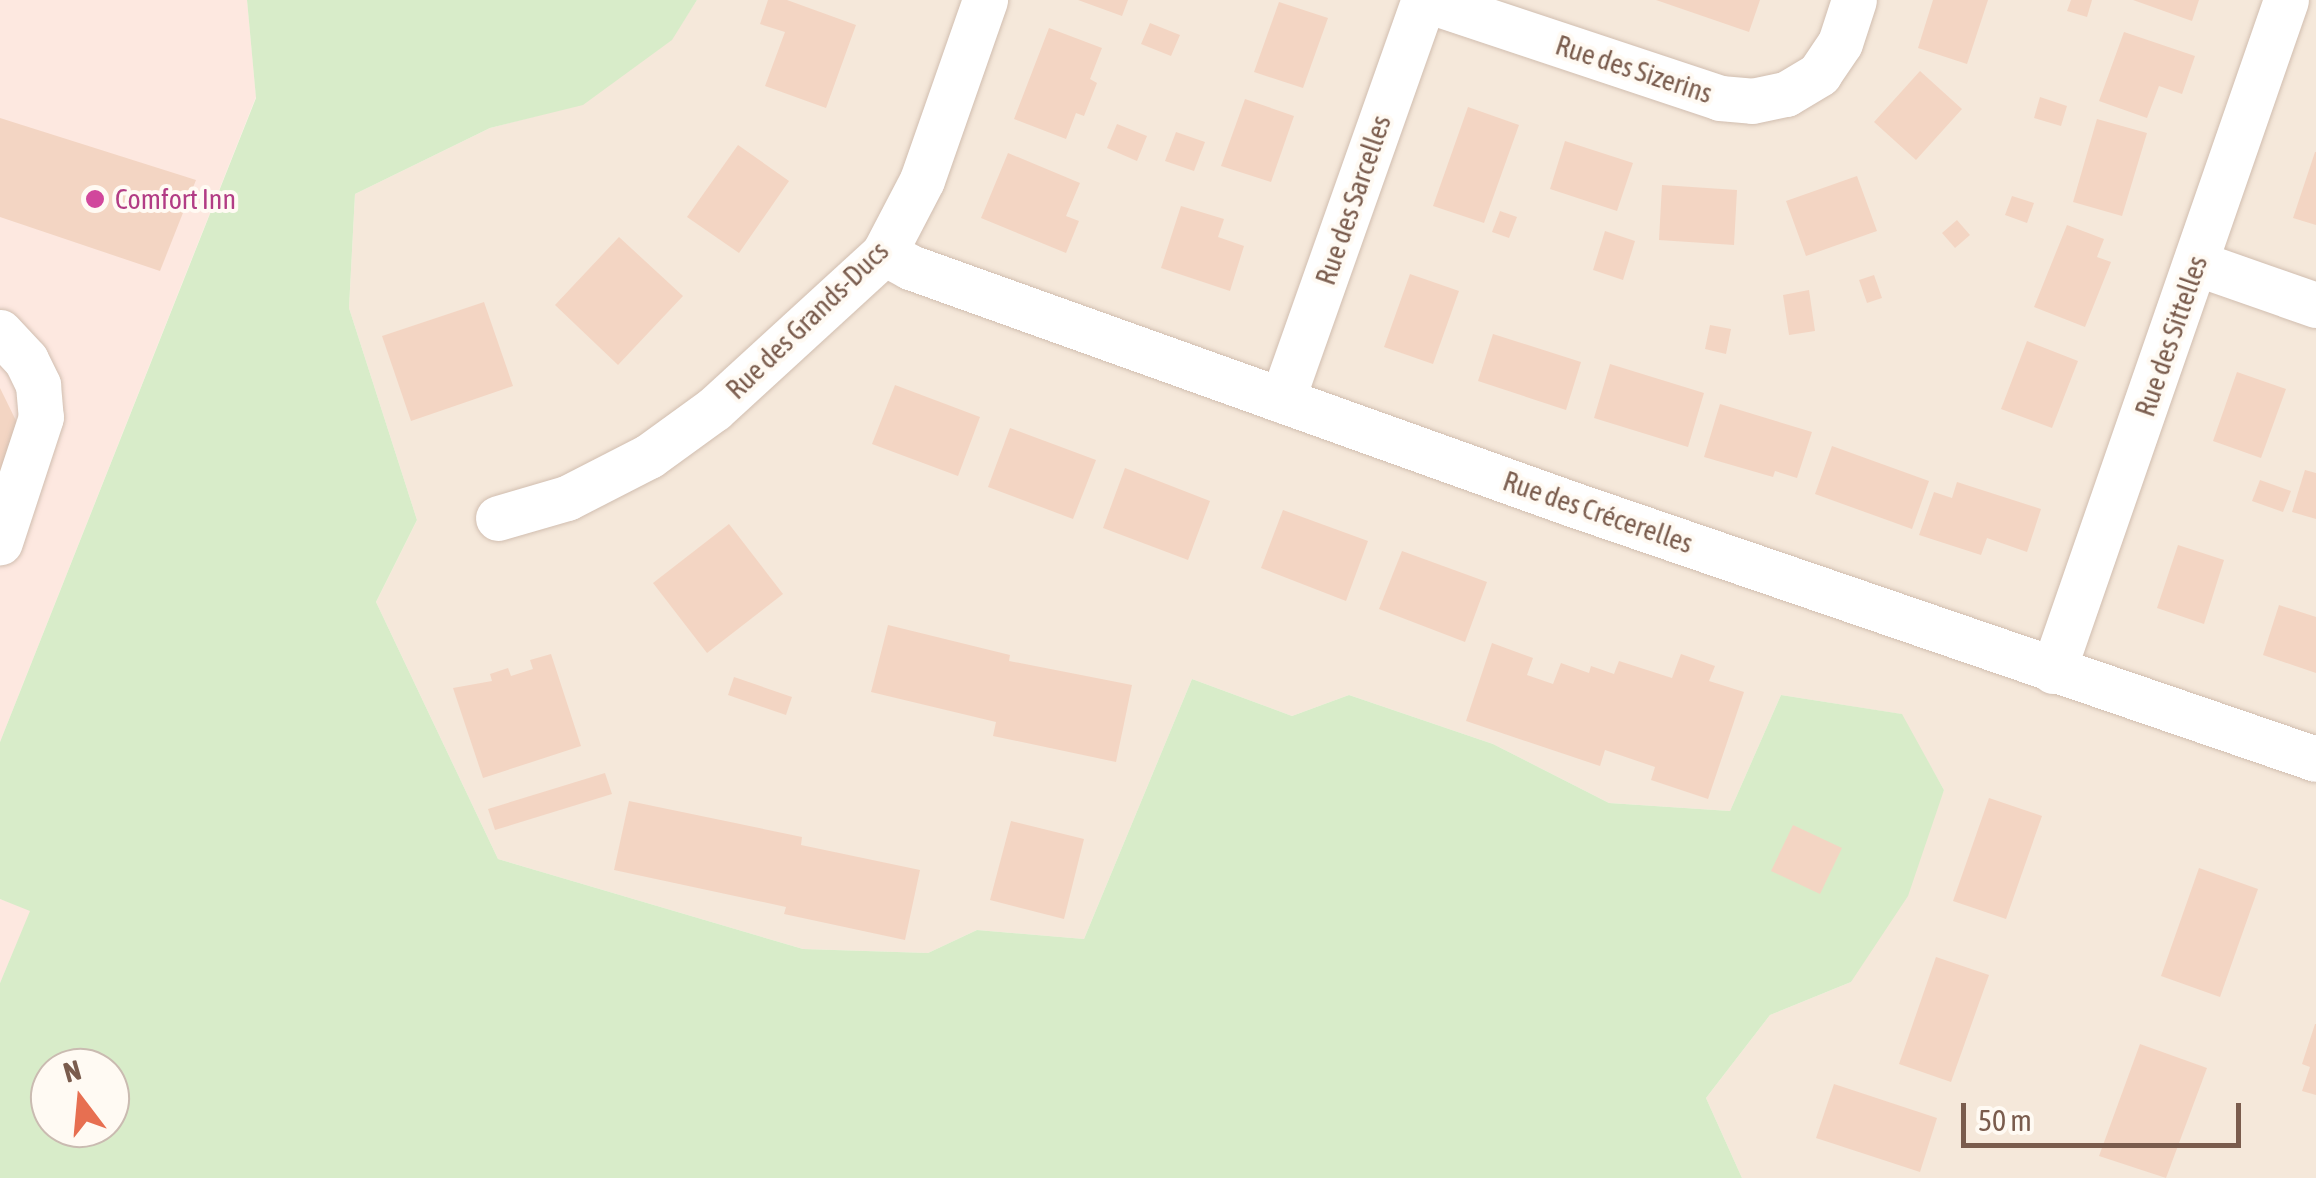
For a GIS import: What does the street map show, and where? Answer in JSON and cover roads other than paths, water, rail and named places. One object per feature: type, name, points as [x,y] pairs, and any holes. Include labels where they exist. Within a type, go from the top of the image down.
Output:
[{"type":"street","name":"Rue des Grands-Ducs","points":[[498,518],[566,498],[649,456],[714,409],[884,254],[922,180],[985,0]]},
{"type":"street","name":"Rue des Sizerins","points":[[1425,0],[1720,98],[1752,101],[1786,94],[1819,74],[1840,43],[1854,0]]},
{"type":"street","name":"Rue des Sarcelles","points":[[1282,400],[1425,0]]},
{"type":"street","name":"Rue des Sittelles","points":[[2053,671],[2286,0]]},
{"type":"street","name":"Rue des Crécerelles","points":[[884,254],[910,267],[1282,400],[2316,760]]},
{"type":"street","points":[[2196,264],[2316,305]]},
{"type":"street","points":[[0,332],[26,360],[38,386],[41,418],[0,542]]},
{"type":"place","name":"Comfort Inn","points":[[95,199]]}]
